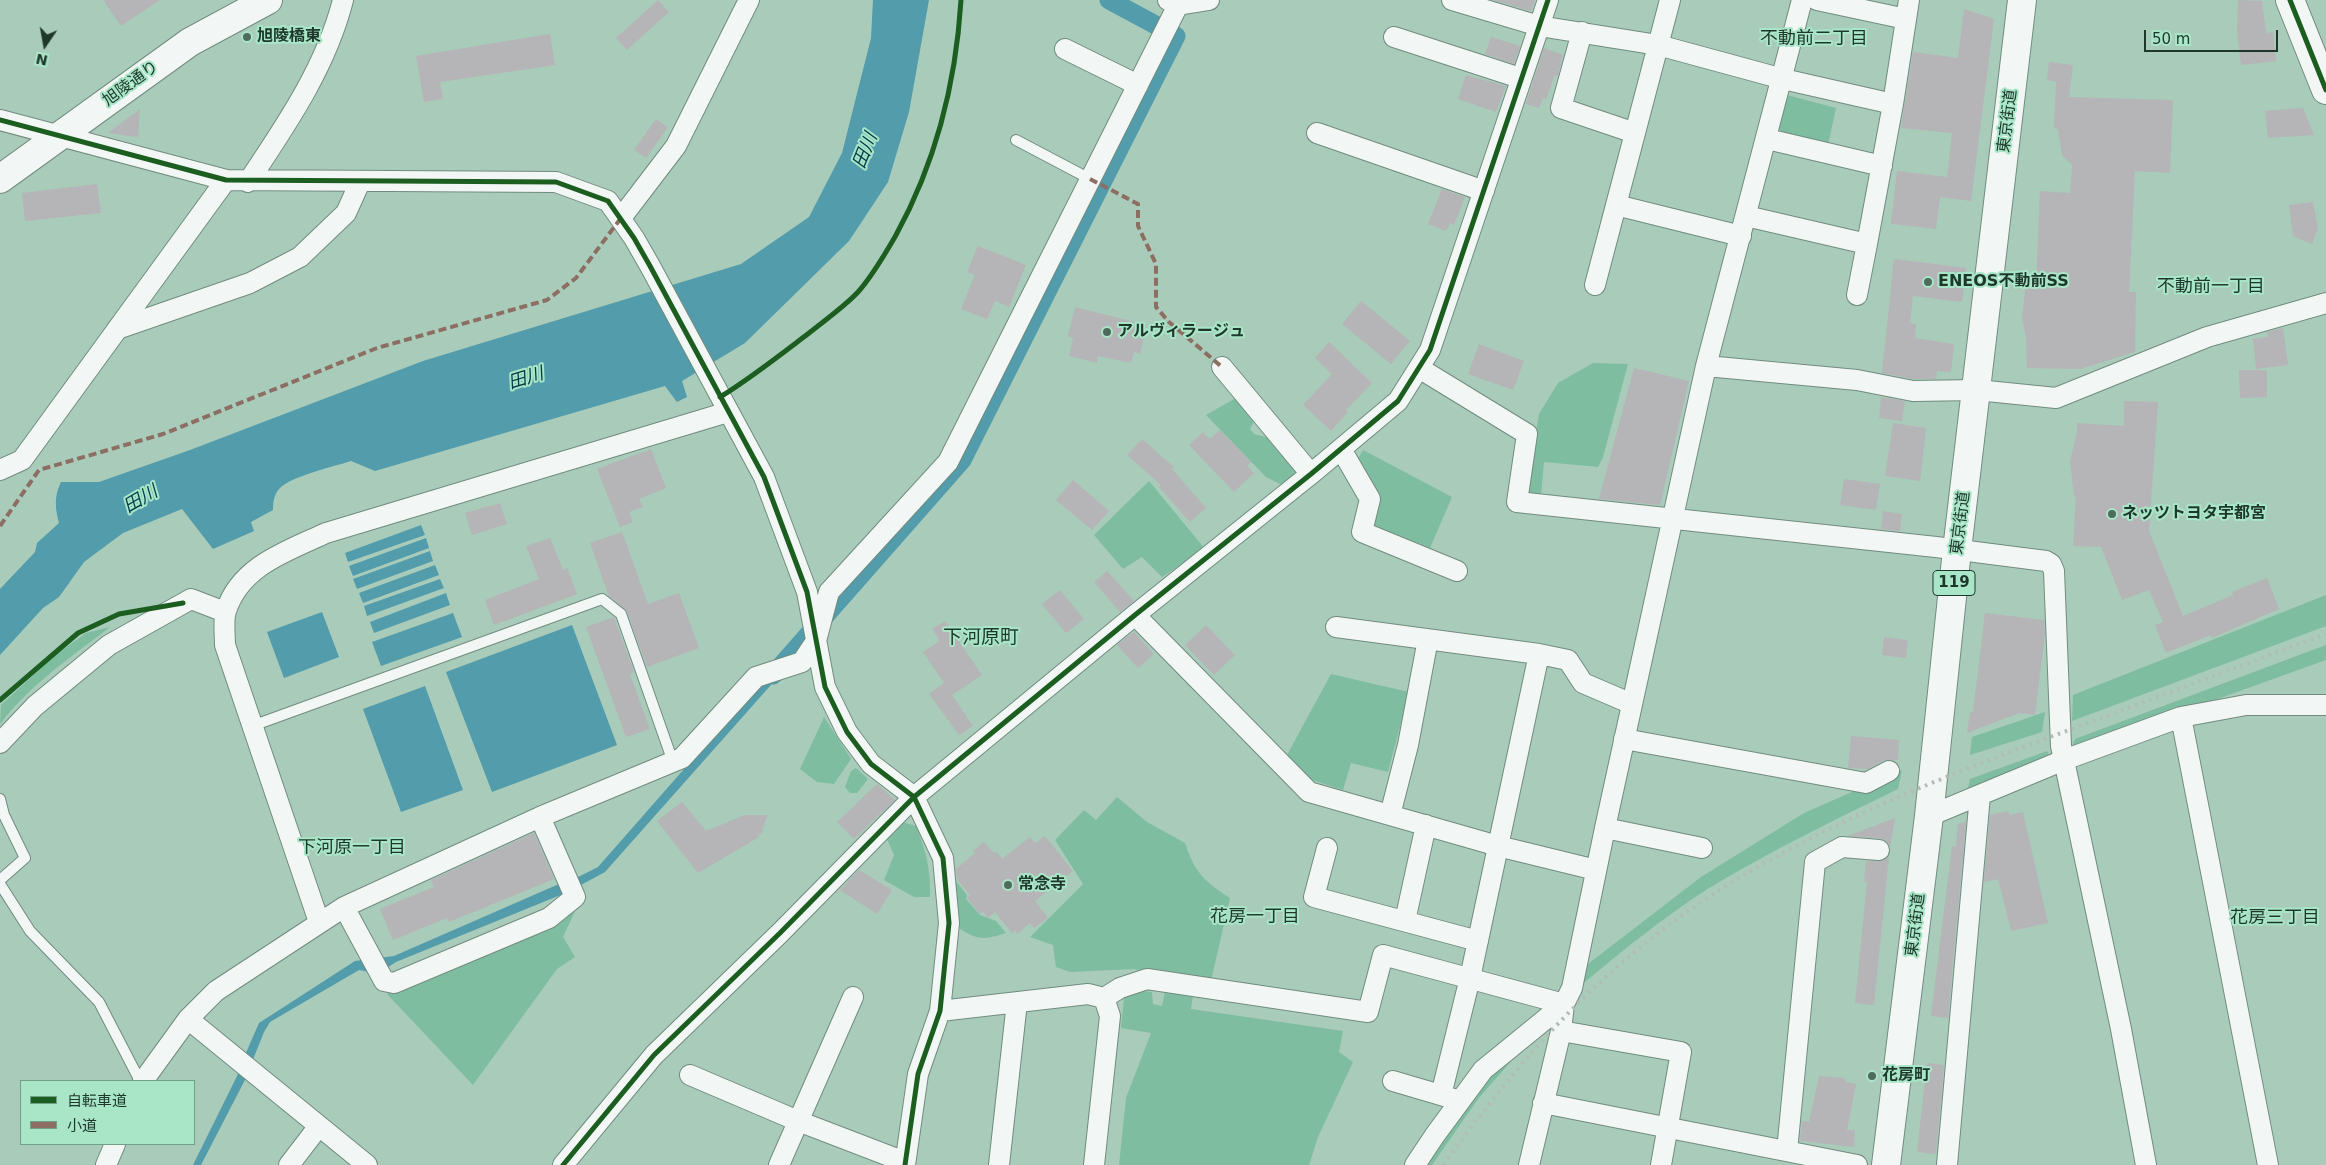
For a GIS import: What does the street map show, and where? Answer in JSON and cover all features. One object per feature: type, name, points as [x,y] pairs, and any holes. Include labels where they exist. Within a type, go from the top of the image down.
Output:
[{"type":"main road","name":"旭陵通り","points":[[0,179],[190,42],[268,0]]},
{"type":"main road","name":"東京街道","points":[[1886,1165],[1929,816],[1957,550],[2022,0]]},
{"type":"main road","points":[[2290,0],[2326,89]]},
{"type":"street","points":[[248,182],[283,130],[325,55],[336,28],[343,0]]},
{"type":"street","points":[[621,218],[676,146],[749,0]]},
{"type":"street","points":[[142,1080],[188,1019],[216,991],[319,922],[344,908],[540,817],[682,758],[756,677],[802,662],[816,641],[828,592],[948,462],[1138,85],[1175,2],[1210,0]]},
{"type":"street","points":[[1452,0],[1539,26],[1658,44],[1783,79],[1893,104]]},
{"type":"street","points":[[563,1165],[654,1055],[780,933],[914,797],[1398,401],[1430,350],[1484,192],[1520,78],[1548,0]]},
{"type":"street","points":[[1595,284],[1670,0]]},
{"type":"street","points":[[1529,1165],[1561,1031],[1564,1004],[1572,988],[1624,739],[1706,366],[1783,79],[1802,0]]},
{"type":"street","points":[[1817,0],[1908,10],[1882,166],[1857,295]]},
{"type":"street","points":[[1582,32],[1561,108],[1635,133]]},
{"type":"street","points":[[1394,37],[1520,78]]},
{"type":"street","points":[[1065,50],[1138,85]]},
{"type":"street","points":[[0,120],[226,180],[248,182],[556,182],[608,201],[621,218],[650,266],[715,390],[764,477],[807,592],[825,687],[846,732],[871,764],[914,797],[943,858],[949,923],[940,1011],[918,1074],[905,1164],[690,1075]]},
{"type":"street","points":[[1317,133],[1484,192]]},
{"type":"street","points":[[1767,139],[1882,166]]},
{"type":"street","points":[[0,470],[22,460],[226,180]]},
{"type":"street","points":[[117,329],[250,283],[300,257],[346,213],[360,182]]},
{"type":"street","points":[[1616,205],[1741,236]]},
{"type":"street","points":[[1746,216],[1868,244]]},
{"type":"street","points":[[1706,366],[1857,380],[1913,391],[1977,390],[2056,398],[2207,338],[2326,303]]},
{"type":"street","points":[[1222,367],[1311,474]]},
{"type":"street","points":[[1419,368],[1526,434],[1517,502],[1957,550],[2046,561],[2051,564],[2054,571],[2061,746],[2121,1029],[2146,1165]]},
{"type":"street","points":[[319,922],[225,645],[225,612],[237,587],[253,571],[274,557],[326,533],[728,412]]},
{"type":"street","points":[[1341,449],[1370,499],[1362,532],[1457,571]]},
{"type":"street","points":[[0,743],[35,706],[109,645],[191,598],[225,612]]},
{"type":"street","points":[[1136,615],[1309,792],[1498,846],[1596,870]]},
{"type":"street","points":[[1336,627],[1539,654],[1568,660],[1583,683],[1632,704]]},
{"type":"street","points":[[1390,815],[1408,745],[1428,639]]},
{"type":"street","points":[[1441,1095],[1470,978],[1539,654]]},
{"type":"street","points":[[1929,816],[2064,760],[2181,717],[2246,705],[2326,705]]},
{"type":"street","points":[[2181,717],[2268,1165]]},
{"type":"street","points":[[1624,739],[1866,783],[1889,770]]},
{"type":"street","points":[[1947,1165],[1980,795]]},
{"type":"street","points":[[344,908],[384,981],[394,983],[549,918],[575,897],[540,817]]},
{"type":"street","points":[[1405,921],[1426,825]]},
{"type":"street","points":[[1605,828],[1702,848]]},
{"type":"street","points":[[1787,1151],[1815,862],[1842,847],[1879,850]]},
{"type":"street","points":[[1327,848],[1314,897],[1478,941]]},
{"type":"street","points":[[940,1011],[1088,994],[1104,998],[1120,988],[1147,979],[1368,1012],[1383,955],[1564,1004]]},
{"type":"street","points":[[779,1165],[853,998]]},
{"type":"street","points":[[1094,1165],[1110,1016],[1104,998]]},
{"type":"street","points":[[998,1165],[1016,1002]]},
{"type":"street","points":[[1415,1165],[1483,1070],[1564,1004]]},
{"type":"street","points":[[188,1019],[366,1165]]},
{"type":"street","points":[[1561,1031],[1681,1052],[1661,1165]]},
{"type":"street","points":[[1393,1081],[1460,1101]]},
{"type":"street","points":[[1543,1103],[1857,1165]]},
{"type":"street","points":[[289,1165],[319,1126]]},
{"type":"street","points":[[106,1165],[115,1145]]},
{"type":"lane","points":[[1016,140],[1090,179]]},
{"type":"lane","points":[[252,726],[602,599],[621,614],[673,762]]},
{"type":"lane","points":[[0,799],[4,815],[25,858],[0,880]]},
{"type":"lane","points":[[0,884],[30,932],[99,1002],[140,1080]]},
{"type":"green space","points":[[1787,95],[1836,108],[1828,145],[1784,134],[1778,128]]},
{"type":"green space","points":[[1593,363],[1628,364],[1603,457],[1598,467],[1544,462],[1541,495],[1526,493],[1539,414],[1558,383]]},
{"type":"green space","points":[[1236,398],[1254,421],[1250,429],[1254,434],[1266,437],[1299,470],[1282,485],[1266,477],[1206,415]]},
{"type":"green space","points":[[1363,450],[1452,497],[1430,548],[1370,524],[1379,493],[1357,461]]},
{"type":"green space","points":[[1149,481],[1205,549],[1162,577],[1142,557],[1123,569],[1094,535]]},
{"type":"green space","points":[[2326,595],[2326,626],[2072,721],[2073,695]]},
{"type":"green space","points":[[110,627],[66,660],[24,696],[0,724],[1,705],[53,657],[86,633]]},
{"type":"green space","points":[[2326,645],[2326,660],[2070,752],[2075,739]]},
{"type":"green space","points":[[1331,674],[1409,692],[1388,772],[1351,763],[1343,790],[1309,779],[1287,755]]},
{"type":"green space","points":[[2045,712],[2042,732],[1970,755],[1972,737]]},
{"type":"green space","points":[[824,717],[851,759],[834,784],[817,782],[800,769]]},
{"type":"green space","points":[[2047,751],[2051,758],[1967,793],[1970,779]]},
{"type":"green space","points":[[856,768],[868,779],[857,793],[850,793],[845,787],[851,771]]},
{"type":"green space","points":[[1902,770],[1898,789],[1785,845],[1701,893],[1665,918],[1579,987],[1584,967],[1701,877],[1804,813]]},
{"type":"green space","points":[[1117,797],[1147,822],[1185,843],[1197,869],[1207,881],[1230,898],[1211,981],[1134,969],[1070,972],[1056,967],[1053,945],[1030,937],[1083,884],[1055,840],[1084,810],[1096,820]]},
{"type":"green space","points":[[902,822],[916,826],[920,835],[929,869],[930,897],[914,897],[884,880],[894,855],[887,839]]},
{"type":"green space","points":[[955,880],[967,895],[966,899],[980,915],[996,921],[1006,933],[982,938],[960,929],[957,917]]},
{"type":"green space","points":[[576,909],[563,937],[575,957],[557,969],[473,1085],[387,994],[550,925]]},
{"type":"green space","points":[[1125,989],[1152,992],[1153,1004],[1162,1006],[1165,991],[1193,996],[1191,1009],[1343,1031],[1339,1052],[1353,1062],[1318,1137],[1309,1165],[1119,1165],[1126,1098],[1151,1033],[1121,1028]]},
{"type":"green space","points":[[1534,1035],[1478,1099],[1432,1165],[1421,1165],[1491,1073]]},
{"type":"water","name":"田川","points":[[873,0],[929,0],[909,112],[888,182],[849,241],[745,343],[682,381],[687,397],[677,402],[665,386],[375,471],[351,461],[313,472],[293,480],[280,488],[274,498],[273,510],[251,522],[254,531],[213,549],[182,509],[123,533],[84,562],[59,597],[43,608],[0,655],[0,589],[35,552],[37,543],[59,523],[56,502],[61,482],[99,482],[190,450],[423,361],[741,264],[809,217],[842,153],[871,38]]},
{"type":"water","points":[[421,525],[425,535],[348,562],[345,553]]},
{"type":"water","points":[[426,538],[429,548],[353,576],[349,566]]},
{"type":"water","points":[[430,551],[433,561],[357,589],[353,579]]},
{"type":"water","points":[[435,565],[439,575],[363,603],[359,593]]},
{"type":"water","points":[[440,579],[444,588],[367,616],[364,606]]},
{"type":"water","points":[[446,593],[450,605],[374,633],[370,622]]},
{"type":"water","points":[[322,612],[339,657],[284,678],[267,632]]},
{"type":"water","points":[[453,613],[462,637],[381,666],[372,642]]},
{"type":"water","points":[[572,625],[617,745],[492,792],[446,672]]},
{"type":"water","points":[[778,677],[605,872],[579,886],[576,878],[598,867],[764,678]]},
{"type":"water","points":[[425,686],[463,790],[401,812],[363,709]]},
{"type":"water","points":[[559,884],[563,894],[396,962],[385,969],[379,958],[394,956]]},
{"type":"water","points":[[362,960],[369,972],[359,970],[270,1022],[252,1062],[245,1055],[259,1023],[355,961]]},
{"type":"water","points":[[240,1070],[247,1076],[201,1165],[193,1165]]},
{"type":"building","points":[[103,0],[160,0],[121,26]]},
{"type":"building","points":[[658,0],[669,12],[627,50],[616,38]]},
{"type":"building","points":[[1493,0],[1535,0],[1531,11]]},
{"type":"building","points":[[2238,0],[2262,1],[2266,33],[2273,32],[2276,61],[2241,65],[2237,31]]},
{"type":"building","points":[[1964,9],[1994,19],[1971,201],[1940,197],[1936,229],[1891,224],[1897,171],[1947,177],[1952,133],[1901,128],[1913,52],[1958,58]]},
{"type":"building","points":[[550,34],[555,65],[440,82],[443,99],[424,102],[416,56]]},
{"type":"building","points":[[1491,37],[1520,46],[1514,64],[1485,54]]},
{"type":"building","points":[[1544,48],[1563,55],[1558,76],[1555,75],[1546,99],[1543,98],[1539,108],[1526,104]]},
{"type":"building","points":[[2049,62],[2073,65],[2069,97],[2173,100],[2170,173],[2135,171],[2129,292],[2136,292],[2135,352],[2080,369],[2027,368],[2026,337],[2022,318],[2026,283],[2036,284],[2040,191],[2070,193],[2072,165],[2062,155],[2058,130],[2054,128],[2056,82],[2047,80]]},
{"type":"building","points":[[1466,75],[1506,86],[1496,112],[1458,99]]},
{"type":"building","points":[[2303,108],[2314,135],[2268,138],[2265,111]]},
{"type":"building","points":[[140,109],[138,137],[108,133]]},
{"type":"building","points":[[656,119],[668,127],[646,158],[634,150]]},
{"type":"building","points":[[97,184],[101,213],[25,221],[22,193]]},
{"type":"building","points":[[1442,189],[1465,197],[1454,225],[1450,223],[1446,231],[1428,224]]},
{"type":"building","points":[[2313,202],[2318,228],[2312,244],[2293,236],[2289,205]]},
{"type":"building","points":[[978,246],[1026,265],[1009,307],[995,301],[987,319],[961,309],[975,275],[967,272]]},
{"type":"building","points":[[1894,259],[1966,268],[1962,302],[1913,296],[1910,323],[1916,324],[1915,338],[1954,344],[1951,372],[1937,371],[1936,379],[1914,379],[1882,373]]},
{"type":"building","points":[[1361,301],[1410,341],[1391,364],[1342,324]]},
{"type":"building","name":"アルヴィラージュ","points":[[1075,307],[1147,325],[1140,354],[1134,352],[1131,363],[1098,356],[1097,363],[1069,356],[1073,338],[1068,336]]},
{"type":"building","points":[[2283,328],[2288,365],[2256,369],[2253,339],[2268,337],[2267,332]]},
{"type":"building","points":[[1329,342],[1372,383],[1346,410],[1348,412],[1331,431],[1303,405],[1332,374],[1315,358]]},
{"type":"building","points":[[1479,344],[1524,361],[1513,390],[1468,374]]},
{"type":"building","points":[[1634,368],[1689,381],[1660,505],[1599,499]]},
{"type":"building","points":[[2239,370],[2267,370],[2267,397],[2240,398]]},
{"type":"building","points":[[1881,397],[1905,401],[1902,421],[1879,418]]},
{"type":"building","name":"ネッツトヨタ宇都宮","points":[[2124,401],[2158,402],[2149,531],[2183,616],[2233,595],[2232,592],[2267,578],[2279,609],[2212,638],[2211,635],[2166,653],[2155,625],[2163,622],[2149,590],[2122,600],[2101,547],[2073,546],[2076,496],[2074,496],[2070,461],[2077,432],[2077,423],[2124,426]]},
{"type":"building","points":[[1893,423],[1926,428],[1920,481],[1885,476]]},
{"type":"building","points":[[1220,430],[1251,462],[1247,466],[1254,473],[1234,492],[1189,445],[1203,432],[1210,439]]},
{"type":"building","points":[[1142,439],[1174,467],[1172,469],[1206,508],[1190,522],[1159,487],[1161,485],[1127,455]]},
{"type":"building","points":[[651,449],[666,488],[639,499],[643,507],[629,512],[633,522],[620,527],[597,469]]},
{"type":"building","points":[[1844,479],[1880,484],[1876,510],[1840,505]]},
{"type":"building","points":[[1073,480],[1109,511],[1092,530],[1056,500]]},
{"type":"building","points":[[500,503],[507,524],[472,535],[465,513]]},
{"type":"building","points":[[1883,511],[1902,514],[1900,531],[1881,529]]},
{"type":"building","points":[[622,532],[648,604],[679,593],[699,648],[647,667],[627,612],[609,596],[590,543]]},
{"type":"building","points":[[550,538],[563,570],[567,568],[577,594],[494,625],[485,600],[539,579],[526,546]]},
{"type":"building","points":[[1107,571],[1134,601],[1120,612],[1094,582]]},
{"type":"building","points":[[1060,590],[1084,619],[1066,633],[1042,604]]},
{"type":"building","points":[[1985,613],[2044,620],[2045,634],[2035,715],[2019,713],[1967,733],[1970,712],[1973,712]]},
{"type":"building","points":[[614,617],[634,672],[630,674],[650,729],[626,737],[586,627]]},
{"type":"building","points":[[945,621],[982,675],[952,695],[973,726],[959,735],[929,694],[944,683],[923,652],[940,641],[932,629]]},
{"type":"building","points":[[1206,625],[1235,655],[1214,675],[1185,645]]},
{"type":"building","points":[[1134,632],[1154,654],[1138,668],[1117,645]]},
{"type":"building","points":[[1884,637],[1908,640],[1906,658],[1882,655]]},
{"type":"building","points":[[1851,736],[1899,740],[1898,760],[1884,760],[1868,769],[1848,768]]},
{"type":"building","points":[[877,784],[895,800],[854,839],[837,822]]},
{"type":"building","points":[[682,802],[706,831],[745,815],[768,815],[762,829],[763,832],[758,835],[759,837],[698,873],[657,821]]},
{"type":"building","points":[[2008,811],[2010,815],[2023,812],[2048,923],[2011,931],[1998,879],[1985,882],[1984,879],[1990,815]]},
{"type":"building","points":[[1895,818],[1890,847],[1886,841],[1880,838],[1848,836]]},
{"type":"building","points":[[1966,822],[1948,1018],[1931,1016],[1952,846],[1956,847],[1958,824]]},
{"type":"building","points":[[534,833],[554,879],[449,922],[447,918],[393,940],[380,909],[434,887],[431,880]]},
{"type":"building","name":"常念寺","points":[[1045,836],[1073,871],[1035,901],[1048,918],[1034,928],[1030,923],[1017,934],[1015,930],[1012,933],[995,912],[988,918],[983,912],[980,914],[967,898],[970,895],[957,879],[956,869],[975,853],[973,851],[984,842],[994,853],[997,852],[1002,859],[1030,837],[1035,843]]},
{"type":"building","points":[[1889,856],[1874,1005],[1855,1003],[1867,882],[1864,882],[1866,861],[1884,861]]},
{"type":"building","points":[[859,870],[892,890],[877,914],[840,890]]},
{"type":"building","points":[[1927,1063],[1944,1065],[1936,1154],[1917,1152]]},
{"type":"building","points":[[1819,1076],[1844,1078],[1846,1082],[1856,1084],[1847,1130],[1855,1130],[1854,1147],[1800,1141],[1802,1121],[1809,1122]]},
{"type":"waterway","points":[[773,675],[962,460],[1176,36],[1109,0]]},
{"type":"railway","points":[[1444,1165],[1465,1135],[1535,1048],[1587,995],[1642,946],[1690,910],[1740,877],[1792,848],[1901,796],[2013,751],[2326,634]]},
{"type":"marked path","points":[[1090,179],[1138,204],[1138,226],[1156,264],[1156,307],[1169,322],[1222,367]]},
{"type":"marked path","points":[[0,526],[39,470],[163,434],[377,348],[547,300],[576,278],[621,218]]},
{"type":"cycle path","points":[[720,397],[765,366],[847,303],[874,272],[910,207],[933,150],[949,91],[961,0]]},
{"type":"cycle path","points":[[563,1165],[654,1055],[780,933],[914,797],[1398,401],[1430,350],[1548,0]]},
{"type":"cycle path","points":[[2290,0],[2326,90]]},
{"type":"cycle path","points":[[0,120],[226,180],[556,182],[608,201],[634,238],[650,266],[764,477],[807,592],[825,687],[847,732],[871,764],[914,797],[943,858],[949,923],[940,1011],[918,1074],[905,1165]]},
{"type":"cycle path","points":[[0,700],[78,633],[119,614],[183,603]]},
{"type":"place","name":"旭陵橋東","points":[[247,37]]},
{"type":"place","name":"ENEOS不動前SS","points":[[1928,282]]},
{"type":"place","name":"アルヴィラージュ","points":[[1107,332]]},
{"type":"place","name":"ネッツトヨタ宇都宮","points":[[2112,514]]},
{"type":"place","name":"常念寺","points":[[1008,885]]},
{"type":"place","name":"花房町","points":[[1872,1076]]},
{"type":"district","name":"不動前二丁目","points":[[1814,39]]},
{"type":"district","name":"不動前一丁目","points":[[2211,287]]},
{"type":"district","name":"下河原町","points":[[981,638]]},
{"type":"district","name":"下河原一丁目","points":[[352,848]]},
{"type":"district","name":"花房一丁目","points":[[1255,917]]},
{"type":"district","name":"花房三丁目","points":[[2275,918]]}]
